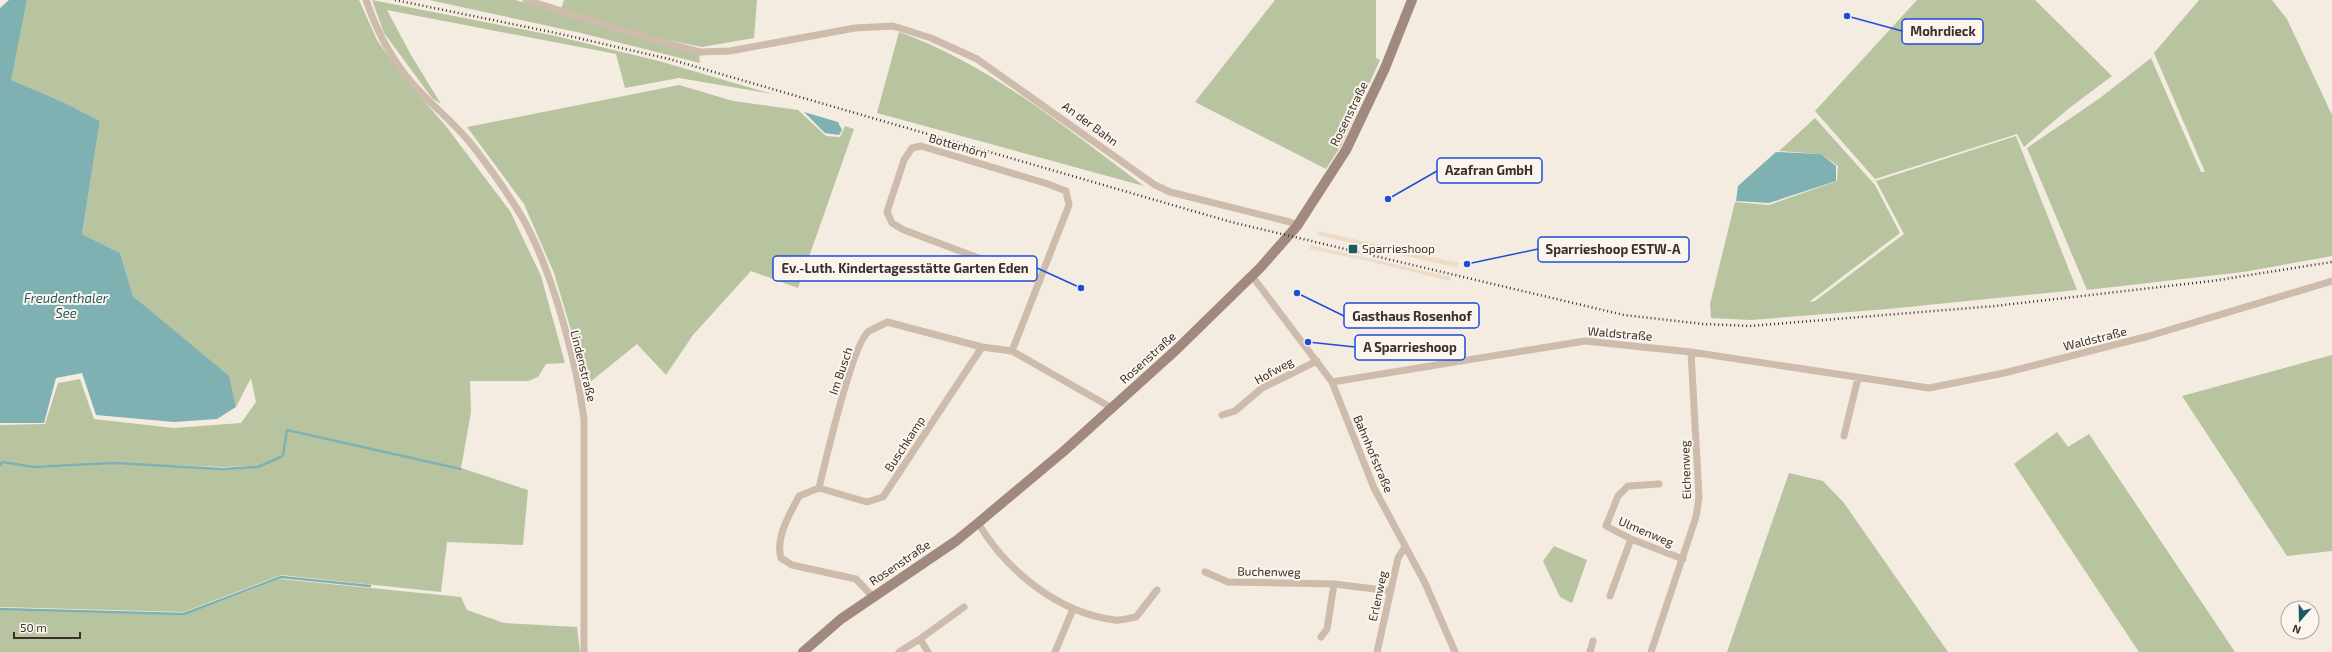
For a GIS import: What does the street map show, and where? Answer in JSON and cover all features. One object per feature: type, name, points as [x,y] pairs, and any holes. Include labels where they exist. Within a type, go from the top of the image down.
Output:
[{"type":"main road","name":"Rosenstraße","points":[[803,652],[841,619],[956,541],[978,523],[1112,408],[1176,350],[1252,276],[1297,226],[1346,150],[1385,68],[1412,0]]},
{"type":"street","name":"Lindenstraße","points":[[366,0],[379,35],[407,77],[471,144],[490,169],[522,218],[534,241],[552,288],[580,392],[585,439],[582,635],[584,652]]},
{"type":"street","name":"An der Bahn","points":[[526,0],[654,40],[700,52],[730,51],[855,28],[893,26],[925,36],[977,59],[1154,185],[1170,192],[1290,222],[1297,226]]},
{"type":"street","name":"Botterhörn","points":[[1012,351],[1040,281],[1070,205],[1066,191],[1048,184],[921,146],[912,148],[904,160],[887,212],[892,223],[904,230],[1040,281]]},
{"type":"street","name":"Bahnhofstraße","points":[[1252,276],[1332,382],[1374,488],[1425,583],[1455,652]]},
{"type":"street","name":"Waldstraße","points":[[1332,382],[1584,341],[1691,352],[1929,388],[1976,379],[2149,336],[2332,281]]},
{"type":"street","name":"Im Busch","points":[[819,488],[830,437],[857,355],[867,333],[887,322],[982,347],[1012,351],[1112,408]]},
{"type":"street","name":"Buschkamp","points":[[819,488],[867,502],[883,497],[982,347]]},
{"type":"street","name":"Eichenweg","points":[[1651,652],[1683,559],[1696,517],[1699,497],[1691,352]]},
{"type":"street","name":"Hofweg","points":[[1222,415],[1235,411],[1262,388],[1317,361]]},
{"type":"street","points":[[1844,436],[1858,378]]},
{"type":"street","name":"Ulmenweg","points":[[1659,484],[1628,486],[1618,496],[1606,526],[1631,539],[1683,559]]},
{"type":"street","points":[[819,488],[799,496],[784,526],[781,558],[792,565],[856,579],[873,597]]},
{"type":"street","points":[[978,523],[988,539],[1024,579],[1073,609],[1116,620],[1136,617],[1157,590]]},
{"type":"street","points":[[1610,596],[1631,539]]},
{"type":"street","name":"Erlenweg","points":[[1377,652],[1398,558],[1405,547]]},
{"type":"street","name":"Buchenweg","points":[[1205,572],[1228,582],[1334,584],[1391,591]]},
{"type":"street","points":[[1321,637],[1327,629],[1334,584]]},
{"type":"street","points":[[898,652],[920,639],[964,607]]},
{"type":"street","points":[[1056,652],[1073,609]]},
{"type":"street","points":[[920,639],[928,652]]},
{"type":"street","points":[[1590,652],[1593,641]]},
{"type":"green space","points":[[27,0],[359,0],[377,40],[403,77],[445,125],[510,211],[541,276],[565,363],[546,364],[538,377],[528,381],[470,381],[471,412],[461,468],[528,490],[523,545],[447,542],[441,592],[281,575],[184,612],[0,607],[0,468],[3,463],[34,468],[114,464],[221,469],[258,467],[284,457],[288,431],[461,469],[287,429],[282,456],[258,466],[222,467],[115,463],[34,466],[2,461],[0,464],[0,425],[45,424],[58,383],[80,379],[94,419],[174,428],[241,423],[256,402],[251,378],[236,407],[228,376],[133,296],[120,253],[82,234],[100,121],[65,103],[10,80]]},
{"type":"green space","points":[[372,0],[556,36],[659,61],[772,94],[679,78],[625,88],[616,54],[387,10],[411,55],[441,104],[432,98],[384,33]]},
{"type":"green space","points":[[429,0],[515,0],[699,54],[700,63],[581,33]]},
{"type":"green space","points":[[564,0],[757,0],[754,38],[702,47],[653,37],[561,9]]},
{"type":"green space","points":[[1275,0],[1376,0],[1376,58],[1380,60],[1341,146],[1326,169],[1195,102]]},
{"type":"green space","points":[[1917,0],[2035,0],[2112,76],[2068,109],[2024,147],[2017,134],[1875,179],[1815,111]]},
{"type":"green space","points":[[2199,0],[2272,0],[2287,19],[2332,115],[2332,256],[2243,272],[2087,290],[2027,148],[2100,98],[2151,58],[2201,172],[2205,172],[2154,53]]},
{"type":"green space","points":[[899,32],[933,46],[997,80],[1057,121],[1144,186],[877,113]]},
{"type":"green space","points":[[679,85],[733,101],[798,110],[826,136],[840,137],[845,126],[854,129],[798,288],[751,271],[693,335],[666,375],[637,344],[584,387],[586,380],[554,273],[524,204],[467,127]]},
{"type":"green space","points":[[1815,118],[1875,185],[1900,233],[1809,302],[1815,301],[1904,234],[1876,181],[2016,136],[2077,290],[1888,309],[1751,320],[1711,318],[1710,304],[1735,202],[1769,205],[1837,181],[1838,166],[1821,154],[1779,151]]},
{"type":"green space","points":[[2332,355],[2332,551],[2287,556],[2182,396]]},
{"type":"green space","points":[[2057,432],[2068,447],[2089,434],[2235,652],[2139,652],[2014,464]]},
{"type":"green space","points":[[1789,473],[1823,481],[1844,503],[1948,652],[1727,652]]},
{"type":"green space","points":[[1554,546],[1587,560],[1572,603],[1560,597],[1543,561]]},
{"type":"green space","points":[[280,579],[461,597],[467,610],[504,623],[577,627],[580,652],[0,652],[0,610],[184,615]]},
{"type":"shaded area","name":"Sparrieshoop","points":[[1318,231],[1459,263],[1458,268],[1317,235]]},
{"type":"shaded area","name":"Sparrieshoop","points":[[1310,245],[1451,277],[1450,281],[1364,260],[1309,249]]},
{"type":"water","name":"Freudenthaler See","points":[[9,0],[27,0],[11,80],[65,103],[100,121],[82,234],[120,253],[133,296],[229,376],[236,407],[217,419],[174,422],[96,415],[82,373],[56,378],[44,423],[0,423],[0,8]]},
{"type":"water","points":[[804,112],[838,122],[842,130],[839,135],[825,133]]},
{"type":"water","points":[[1776,152],[1821,154],[1836,166],[1836,181],[1769,203],[1736,201],[1738,186]]},
{"type":"waterway","points":[[0,466],[2,462],[34,467],[114,463],[222,469],[258,467],[283,456],[287,430],[460,469]]},
{"type":"waterway","points":[[0,609],[184,614],[281,577],[370,586]]},
{"type":"railway","points":[[395,0],[556,33],[669,59],[1231,222],[1624,315],[1703,324],[1750,326],[1995,306],[2212,281],[2332,262]]},
{"type":"place","name":"Mohrdieck","points":[[1847,16]]},
{"type":"place","name":"Azafran GmbH","points":[[1388,199]]},
{"type":"place","name":"Sparrieshoop","points":[[1353,249]]},
{"type":"place","name":"Sparrieshoop ESTW-A","points":[[1467,264]]},
{"type":"place","name":"Ev.-Luth. Kindertagesstätte Garten Eden","points":[[1081,288]]},
{"type":"place","name":"Gasthaus Rosenhof","points":[[1297,293]]},
{"type":"place","name":"A Sparrieshoop","points":[[1308,342]]}]
